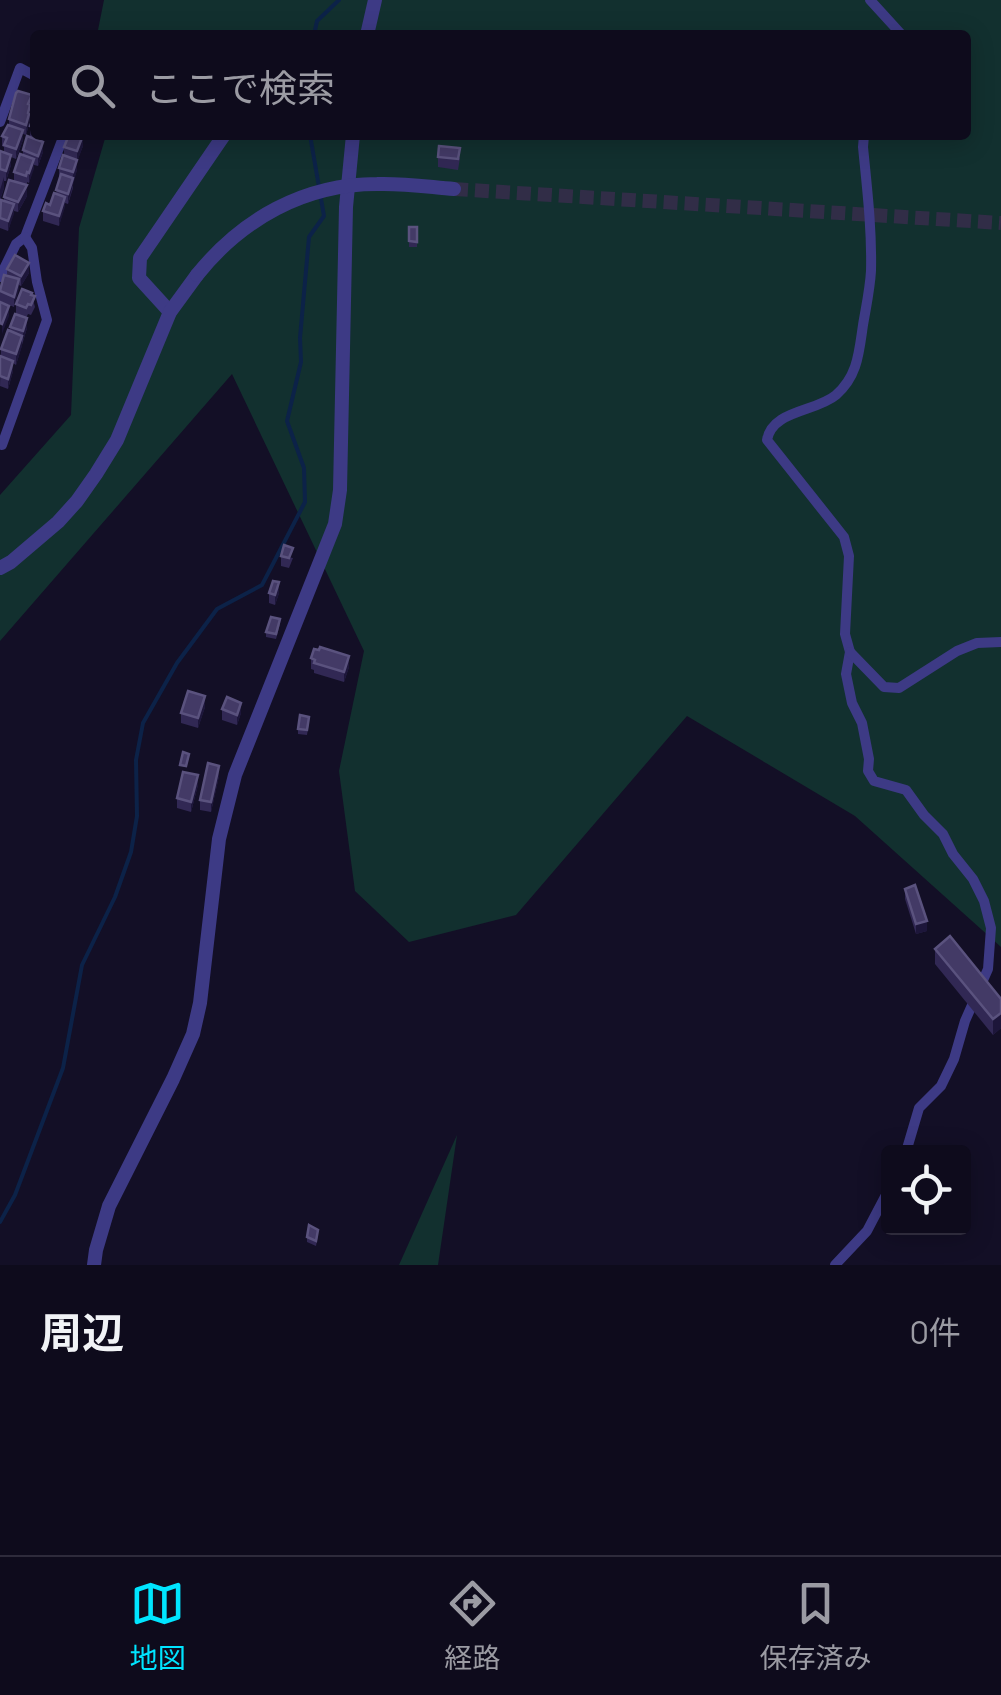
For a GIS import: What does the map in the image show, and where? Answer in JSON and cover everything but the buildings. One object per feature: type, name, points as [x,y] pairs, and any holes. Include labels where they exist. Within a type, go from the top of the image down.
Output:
[{"type":"street","points":[[369,30],[375,0]]},
{"type":"street","points":[[870,0],[897,30]]},
{"type":"street","points":[[0,122],[20,68],[30,73]]},
{"type":"street","points":[[0,277],[16,244],[25,237],[62,140]]},
{"type":"street","points":[[170,312],[139,278],[140,258],[221,140]]},
{"type":"street","points":[[94,1265],[108,1206],[192,1034],[200,1003],[219,839],[235,776],[335,524],[340,490],[346,207],[353,140]]},
{"type":"street","points":[[863,140],[871,274],[860,356],[852,378],[834,398],[780,420],[768,431],[767,440],[844,537],[849,556],[845,634],[850,652],[846,674],[852,703],[862,724],[868,771],[874,781],[906,790],[943,834],[953,854],[974,879],[990,928],[988,969],[965,1021],[954,1060],[941,1086],[918,1108],[908,1145]]},
{"type":"street","points":[[0,568],[58,522],[96,474],[117,440],[170,312],[214,253],[275,208],[323,190],[378,184],[454,189]]},
{"type":"street","points":[[2,445],[47,320],[32,248],[25,237]]},
{"type":"street","points":[[850,652],[884,687],[899,688],[957,651],[978,643],[1001,642]]},
{"type":"street","points":[[835,1265],[867,1231],[881,1204]]},
{"type":"green space","points":[[104,0],[1001,0],[1001,947],[855,816],[687,716],[516,915],[409,942],[355,891],[339,771],[364,651],[232,374],[0,641],[0,495],[71,415],[79,228],[105,140],[971,140],[971,30],[98,30]]},
{"type":"green space","points":[[457,1135],[438,1265],[399,1265]]},
{"type":"waterway","points":[[315,30],[317,21],[339,0]]},
{"type":"waterway","points":[[0,1222],[15,1195],[63,1068],[82,965],[115,897],[131,852],[137,816],[136,760],[143,723],[177,663],[217,609],[262,585],[305,502],[304,468],[287,421],[301,362],[309,237],[324,216],[311,140]]},
{"type":"tunnel","points":[[454,189],[1001,223]]}]
